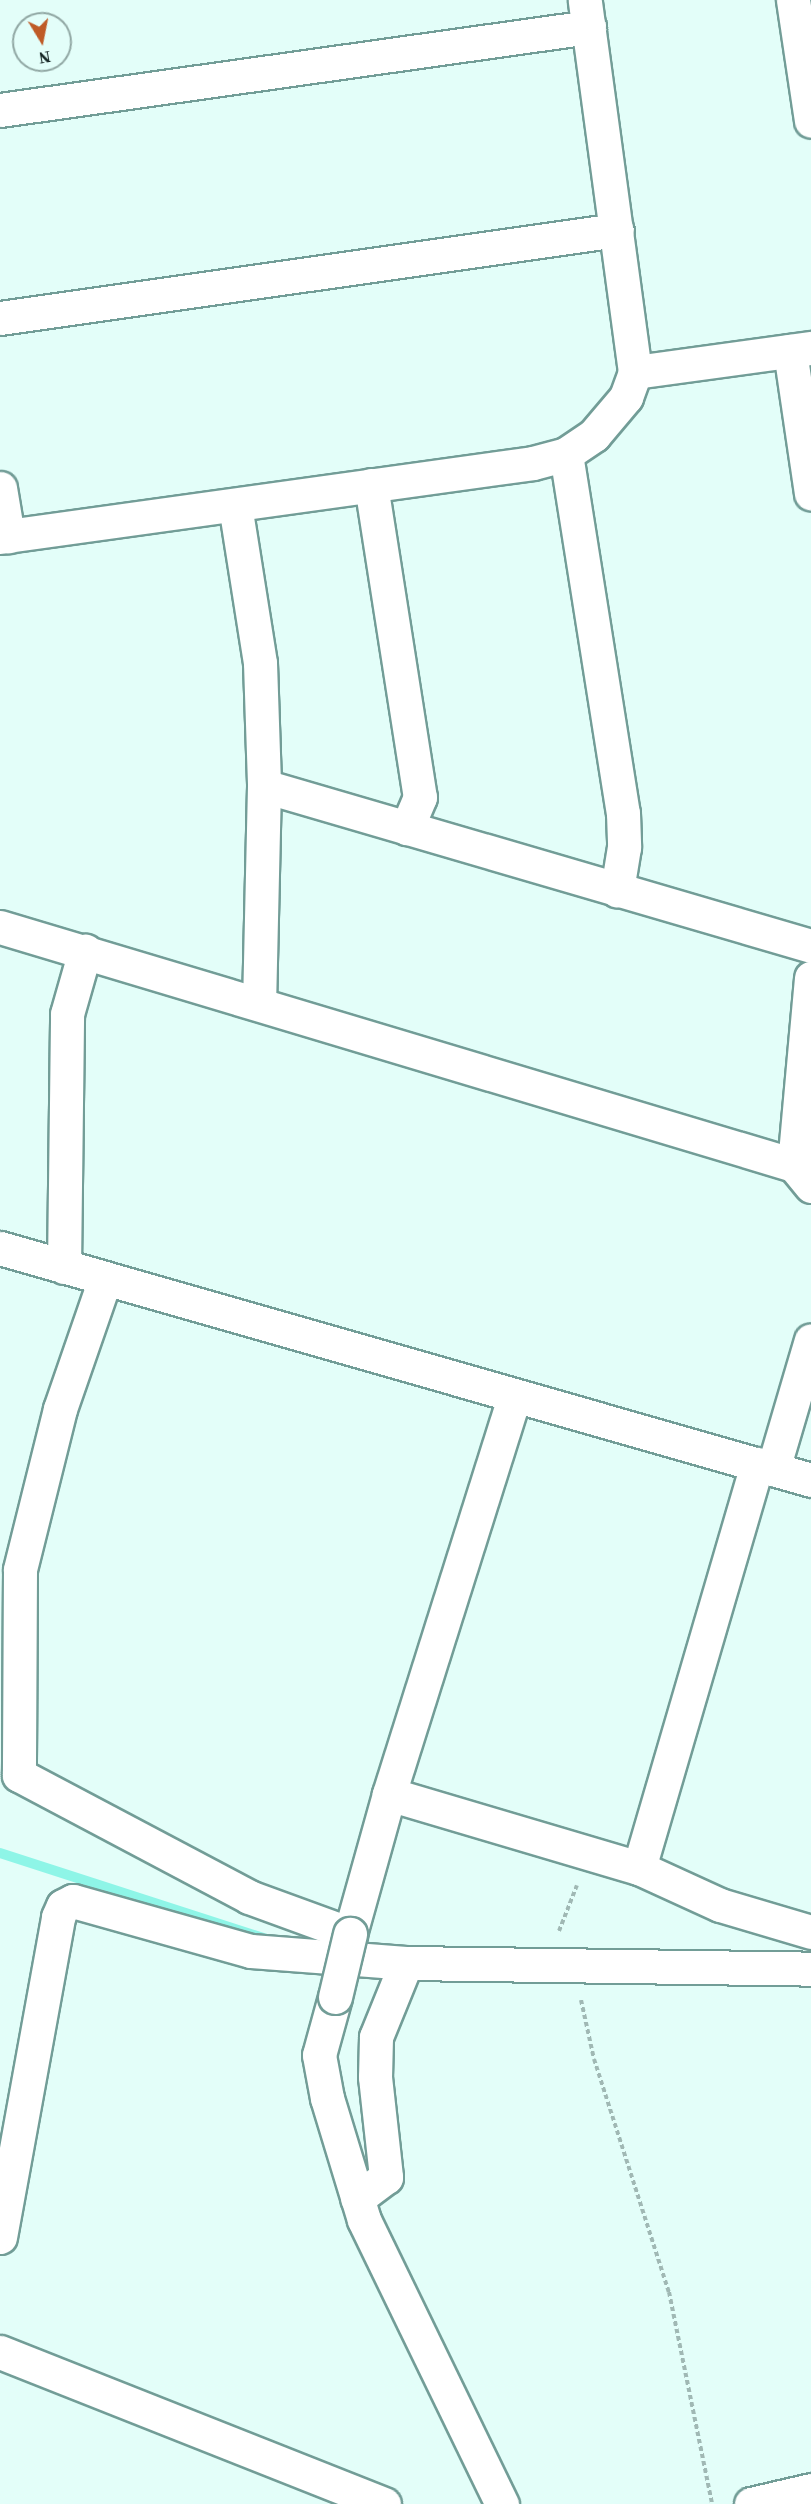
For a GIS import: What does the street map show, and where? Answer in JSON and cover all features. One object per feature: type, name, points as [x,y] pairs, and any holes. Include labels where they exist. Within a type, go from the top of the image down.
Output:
[{"type":"street","points":[[793,0],[811,121]]},
{"type":"street","points":[[0,110],[587,14],[635,372],[626,397],[594,435],[566,454],[533,463],[4,537],[0,488]]},
{"type":"street","points":[[0,318],[617,230]]},
{"type":"street","points":[[635,372],[801,349],[811,493]]},
{"type":"street","points":[[566,454],[623,813],[624,847],[617,890]]},
{"type":"street","points":[[371,485],[420,797],[407,828]]},
{"type":"street","points":[[235,505],[260,663],[264,786],[259,1004]]},
{"type":"street","points":[[264,786],[811,946]]},
{"type":"street","points":[[0,927],[259,1004],[802,1175],[811,978]]},
{"type":"street","points":[[64,1267],[67,1014],[85,951]]},
{"type":"street","points":[[0,1248],[514,1398],[811,1480]]},
{"type":"street","points":[[105,1280],[60,1409],[20,1570],[19,1776],[249,1897],[350,1934]]},
{"type":"street","points":[[639,1868],[765,1467],[811,1340]]},
{"type":"street","points":[[502,2504],[357,2199],[327,2098],[320,2055],[350,1934],[389,1794],[514,1398]]},
{"type":"street","points":[[389,1794],[639,1868],[720,1905],[811,1932]]},
{"type":"street","points":[[0,2237],[63,1906],[73,1901],[250,1951],[406,1963],[811,1969]]},
{"type":"street","points":[[357,2199],[386,2177],[375,2077],[376,2037],[406,1963]]},
{"type":"street","points":[[0,2352],[384,2504]]},
{"type":"street","points":[[752,2504],[811,2490]]},
{"type":"path","points":[[590,1854],[558,1934],[581,1998],[586,2025],[669,2292],[712,2504]]},
{"type":"waterway","points":[[0,1853],[266,1939]]}]
